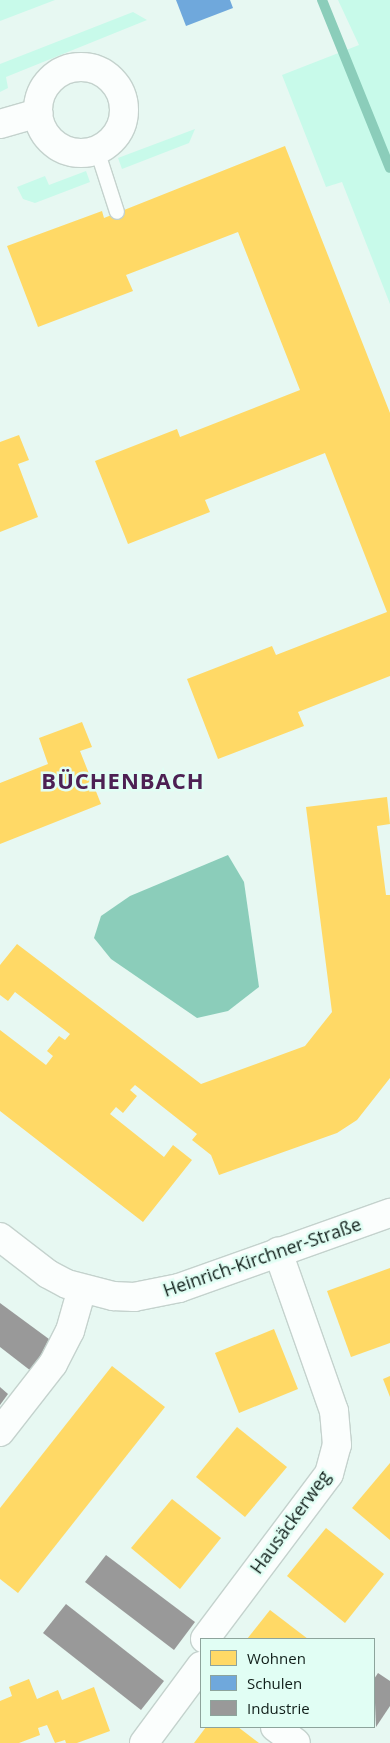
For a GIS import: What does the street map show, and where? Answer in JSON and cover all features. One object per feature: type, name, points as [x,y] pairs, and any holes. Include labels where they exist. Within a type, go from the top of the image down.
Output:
[{"type":"street","points":[[77,67],[103,72],[121,93],[123,119],[114,137],[97,150],[70,152],[48,138],[38,113],[38,100],[52,77],[77,67]]},
{"type":"street","points":[[0,124],[38,113]]},
{"type":"street","name":"Heinrich-Kirchner-Straße","points":[[0,1237],[48,1274],[82,1289],[113,1296],[153,1295],[390,1213]]},
{"type":"street","name":"Hausäckerweg","points":[[206,1638],[329,1474],[337,1445],[334,1411],[278,1252]]},
{"type":"street","points":[[0,1432],[53,1364],[70,1330],[82,1289]]},
{"type":"street","points":[[144,1743],[200,1667]]},
{"type":"street","points":[[276,1728],[296,1743]]},
{"type":"lane","points":[[97,150],[117,212]]},
{"type":"shaded area","points":[[0,0],[55,0],[0,21]]},
{"type":"shaded area","points":[[338,0],[390,0],[390,304],[342,182],[326,187],[282,75],[359,45]]},
{"type":"shaded area","points":[[133,12],[147,20],[6,77],[8,88],[0,92],[0,64]]},
{"type":"shaded area","points":[[195,129],[189,143],[122,169],[118,158]]},
{"type":"shaded area","points":[[86,171],[90,182],[35,203],[23,199],[17,187],[45,176],[49,185]]},
{"type":"shaded area","points":[[228,855],[244,882],[259,987],[228,1011],[197,1018],[111,959],[94,938],[101,916],[130,896]]},
{"type":"building: Wohnen","points":[[285,146],[390,413],[390,676],[298,712],[304,726],[218,759],[187,679],[272,646],[276,655],[387,612],[325,453],[205,500],[210,512],[128,544],[95,461],[177,429],[180,437],[300,390],[238,232],[126,275],[133,291],[38,327],[7,246],[102,211],[104,218]]},
{"type":"building: Wohnen","points":[[19,435],[29,460],[18,464],[38,517],[0,532],[0,442]]},
{"type":"building: Wohnen","points":[[82,722],[92,747],[80,751],[101,804],[0,844],[0,783],[48,764],[39,738]]},
{"type":"building: Wohnen","points":[[387,797],[390,824],[377,826],[386,895],[390,895],[390,1078],[357,1120],[337,1133],[219,1175],[211,1155],[192,1140],[197,1134],[135,1085],[130,1090],[137,1096],[123,1113],[116,1107],[110,1114],[164,1157],[173,1145],[192,1160],[143,1222],[0,1111],[0,1030],[46,1065],[53,1056],[47,1051],[59,1036],[65,1040],[70,1034],[15,992],[8,1001],[0,995],[0,965],[17,944],[201,1084],[305,1046],[332,1012],[306,807]]},
{"type":"building: Wohnen","points":[[390,1268],[390,1343],[351,1357],[327,1291]]},
{"type":"building: Wohnen","points":[[274,1329],[298,1389],[239,1413],[215,1353]]},
{"type":"building: Wohnen","points":[[112,1366],[165,1407],[18,1593],[0,1579],[0,1508]]},
{"type":"building: Wohnen","points":[[390,1376],[390,1397],[383,1379]]},
{"type":"building: Wohnen","points":[[237,1427],[287,1467],[245,1517],[196,1477]]},
{"type":"building: Wohnen","points":[[390,1463],[390,1540],[352,1508]]},
{"type":"building: Wohnen","points":[[172,1499],[221,1538],[180,1589],[131,1548]]},
{"type":"building: Wohnen","points":[[326,1528],[384,1574],[345,1623],[287,1576]]},
{"type":"building: Wohnen","points":[[270,1610],[307,1638],[248,1638]]},
{"type":"building: Wohnen","points":[[29,1679],[37,1699],[58,1690],[62,1700],[94,1687],[110,1731],[77,1743],[66,1743],[65,1740],[55,1743],[47,1725],[38,1728],[40,1735],[19,1743],[0,1743],[0,1701],[12,1696],[9,1687]]},
{"type":"building: Wohnen","points":[[205,1728],[239,1728],[259,1743],[194,1743]]},
{"type":"building: Schulen","points":[[176,0],[230,0],[233,8],[186,26]]},
{"type":"building: Industrie","points":[[0,1303],[53,1342],[31,1371],[0,1347]]},
{"type":"building: Industrie","points":[[0,1387],[8,1394],[0,1405]]},
{"type":"building: Industrie","points":[[106,1555],[195,1622],[174,1650],[85,1582]]},
{"type":"building: Industrie","points":[[66,1604],[164,1681],[141,1710],[43,1633]]},
{"type":"building: Industrie","points":[[378,1673],[390,1681],[390,1706],[376,1727],[375,1703],[375,1678]]},
{"type":"waterway","points":[[322,0],[390,168]]},
{"type":"district","name":"BÜCHENBACH","points":[[123,781]]}]
